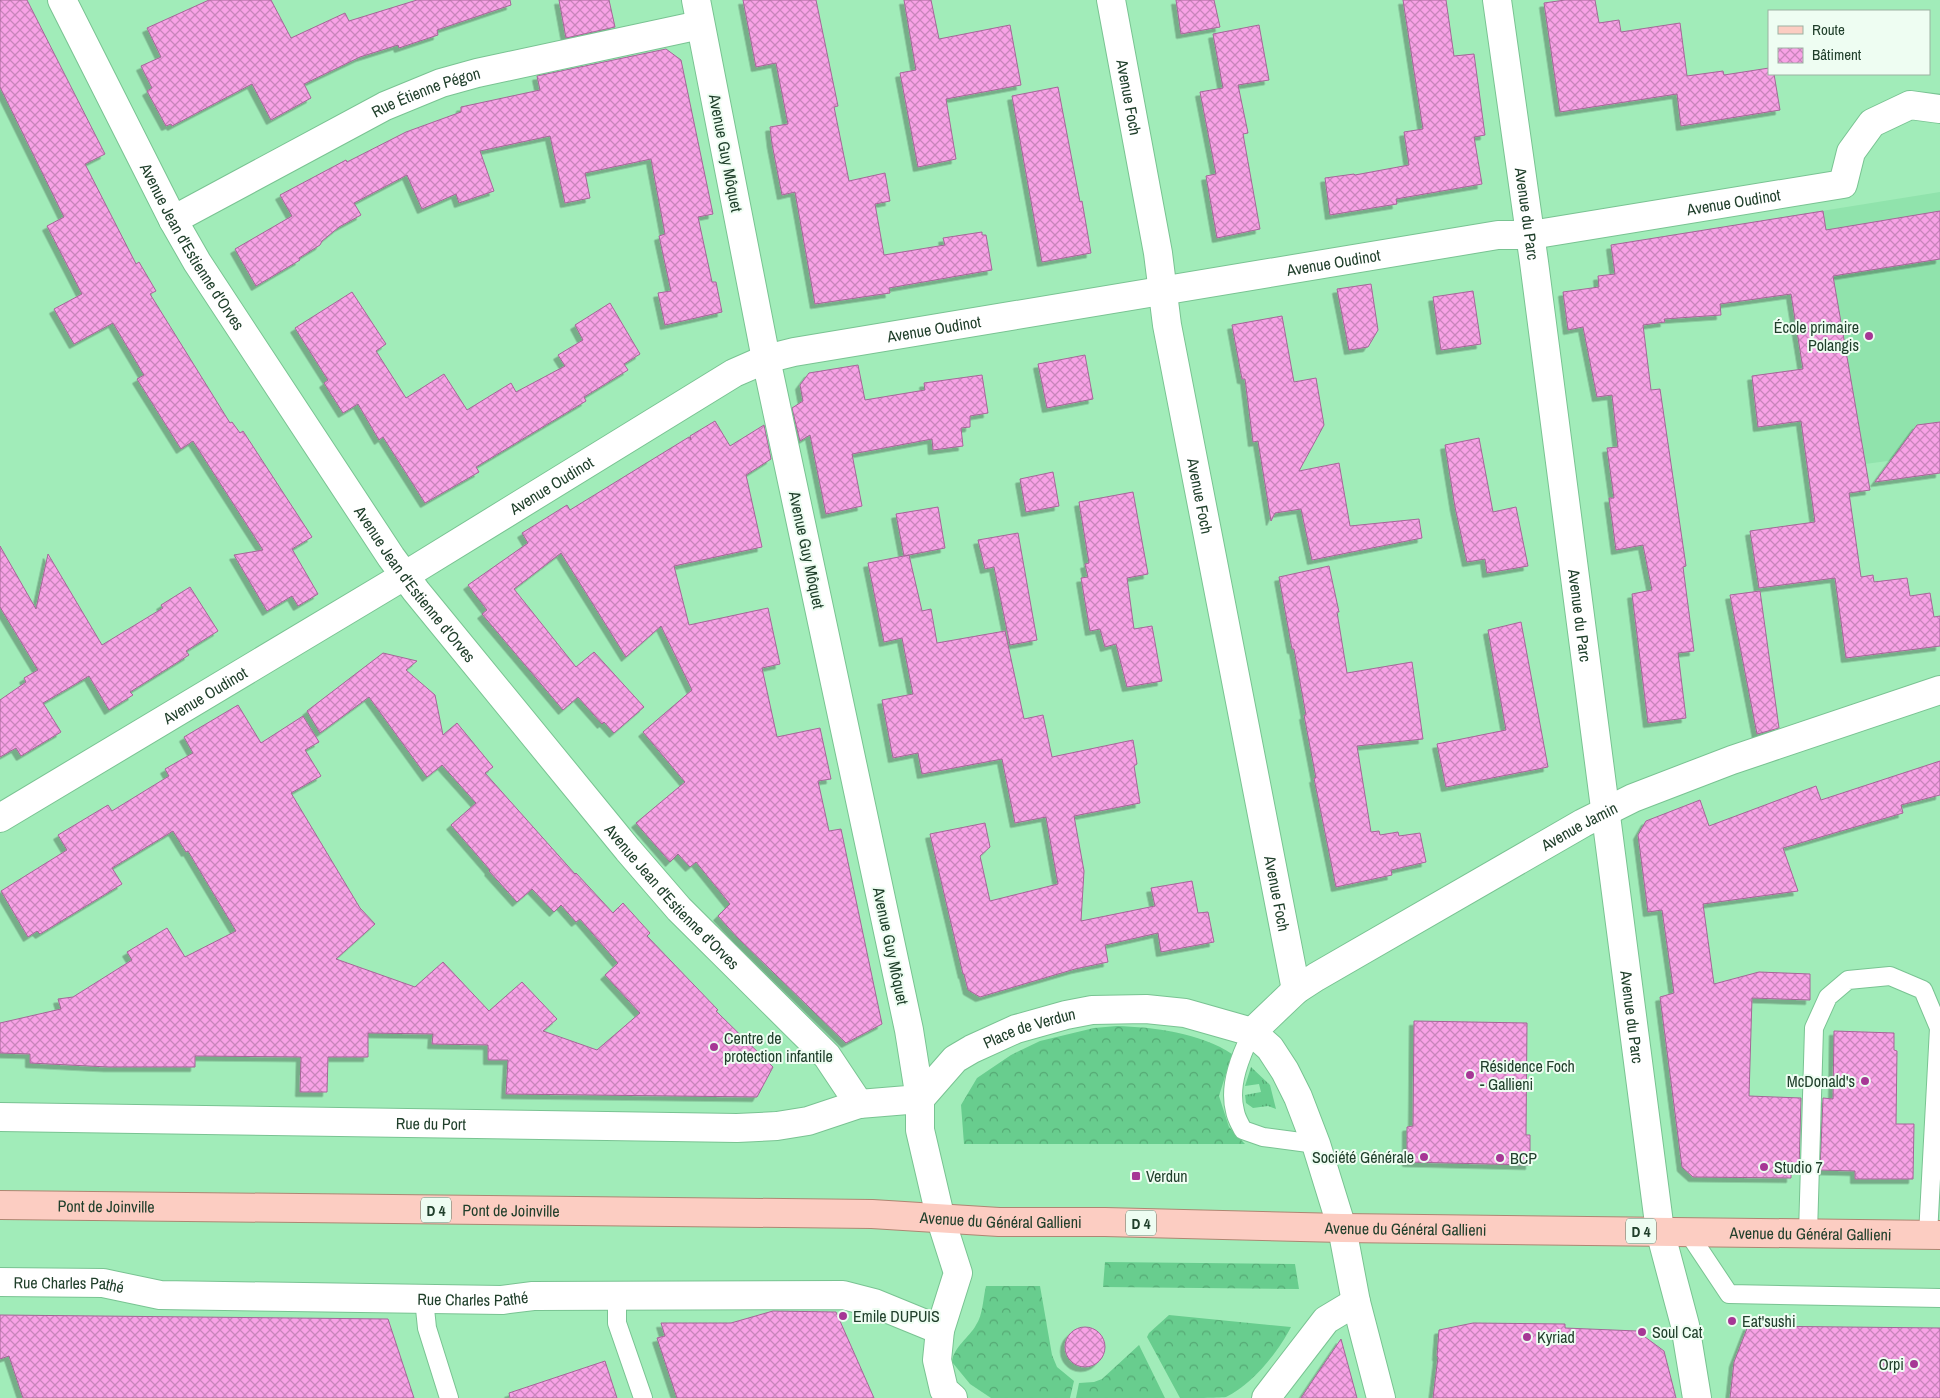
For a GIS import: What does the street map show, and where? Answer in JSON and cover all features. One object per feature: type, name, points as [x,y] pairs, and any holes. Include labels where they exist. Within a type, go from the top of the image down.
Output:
[{"type":"main road","name":"Pont de Joinville","points":[[0,1204],[872,1214]]},
{"type":"main road","name":"Avenue du Général Gallieni","points":[[872,1214],[941,1220],[1342,1228],[1808,1232],[1934,1235]]},
{"type":"street","name":"Avenue Jean d'Estienne d'Orves","points":[[62,0],[173,220],[197,262],[404,576],[628,850],[679,909],[827,1056],[859,1104]]},
{"type":"street","name":"Avenue Foch","points":[[1111,0],[1158,253],[1167,325],[1296,990]]},
{"type":"street","name":"Avenue du Parc","points":[[1496,0],[1531,235],[1606,812],[1673,1231],[1697,1398]]},
{"type":"street","name":"Rue Étienne Pégon","points":[[173,220],[385,106],[426,89],[477,73],[698,12]]},
{"type":"street","name":"Avenue Guy Môquet","points":[[698,12],[766,359],[899,983],[912,1046],[920,1099]]},
{"type":"street","name":"Avenue Oudinot","points":[[0,818],[404,576],[734,373],[766,359],[794,352],[1498,235],[1531,235],[1843,184],[1851,152],[1872,122],[1910,105],[1940,109]]},
{"type":"street","name":"Avenue Jamin","points":[[1252,1032],[1296,990],[1583,823],[1633,798],[1732,760],[1940,690]]},
{"type":"street","name":"Place de Verdun","points":[[920,1099],[955,1059],[972,1049],[1016,1029],[1083,1012],[1115,1008],[1185,1013],[1252,1032],[1270,1048],[1285,1071],[1298,1097],[1316,1144],[1342,1228],[1356,1302],[1381,1398]]},
{"type":"street","name":"Rue du Port","points":[[0,1117],[738,1128],[777,1126],[808,1121],[859,1104],[920,1099]]},
{"type":"street","points":[[920,1099],[920,1130],[941,1220],[958,1273],[940,1330],[937,1360],[944,1390],[953,1398]]},
{"type":"street","name":"Rue Charles Pathé","points":[[0,1282],[103,1284],[160,1295],[502,1300],[533,1296],[843,1295],[874,1303],[940,1330]]},
{"type":"street","points":[[1266,1398],[1326,1320],[1356,1302]]},
{"type":"lane","points":[[1808,1232],[1814,1028],[1828,997],[1848,980],[1890,976],[1924,990],[1939,1028],[1934,1235]]},
{"type":"lane","points":[[1252,1032],[1241,1055],[1233,1099],[1235,1112],[1243,1130],[1263,1138],[1316,1144]]},
{"type":"lane","points":[[1673,1231],[1730,1294],[1940,1298]]},
{"type":"lane","points":[[618,1296],[618,1322],[643,1398]]},
{"type":"lane","points":[[424,1299],[427,1328],[449,1398]]},
{"type":"shaded area","name":"École primaire Polangis","points":[[1940,192],[1940,454],[1820,470],[1778,218]]},
{"type":"green space","points":[[1117,1026],[1176,1032],[1206,1041],[1232,1054],[1219,1096],[1229,1127],[1245,1144],[964,1144],[961,1105],[977,1078],[1011,1055],[1040,1041],[1094,1028]]},
{"type":"green space","points":[[1251,1067],[1270,1085],[1276,1109],[1268,1106],[1253,1108],[1246,1103],[1245,1095],[1261,1092],[1259,1084],[1245,1086]]},
{"type":"green space","points":[[1105,1262],[1295,1264],[1299,1289],[1103,1287]]},
{"type":"green space","points":[[986,1286],[1040,1286],[1052,1355],[1057,1367],[1074,1381],[1070,1398],[991,1398],[970,1384],[952,1362],[956,1351],[978,1321]]},
{"type":"green space","points":[[1169,1315],[1291,1327],[1272,1357],[1255,1376],[1236,1392],[1226,1397],[1180,1398],[1147,1337]]},
{"type":"green space","points":[[1139,1345],[1165,1398],[1076,1398],[1079,1383],[1094,1382],[1102,1379]]},
{"type":"building","points":[[0,0],[27,0],[105,154],[85,164],[136,264],[139,262],[156,291],[150,294],[230,423],[232,422],[240,433],[243,431],[312,537],[292,549],[318,594],[298,606],[292,596],[267,611],[234,555],[263,550],[193,441],[181,449],[137,379],[144,375],[113,323],[74,344],[54,309],[82,294],[47,226],[64,217],[0,87]]},
{"type":"building","points":[[209,0],[271,0],[291,38],[345,13],[349,21],[417,0],[510,0],[511,5],[437,30],[438,35],[399,48],[398,45],[360,57],[304,84],[311,98],[271,120],[252,84],[172,126],[171,124],[166,126],[147,91],[152,88],[141,66],[161,57],[147,28]]},
{"type":"building","points":[[559,0],[609,0],[615,27],[566,38]]},
{"type":"building","points":[[743,0],[816,0],[838,106],[834,107],[849,181],[885,173],[890,201],[875,204],[884,255],[945,245],[943,238],[982,232],[982,235],[986,235],[992,270],[889,288],[890,293],[815,304],[795,192],[782,195],[772,144],[770,127],[788,124],[776,63],[756,67]]},
{"type":"building","points":[[904,0],[931,0],[939,39],[1010,25],[1021,85],[946,99],[956,159],[918,167],[900,73],[916,70]]},
{"type":"building","points":[[1176,0],[1214,0],[1220,27],[1181,34]]},
{"type":"building","points":[[1403,0],[1446,0],[1454,56],[1474,54],[1485,135],[1474,137],[1482,184],[1396,199],[1397,204],[1330,215],[1325,178],[1355,175],[1409,165],[1404,132],[1423,129]]},
{"type":"building","points":[[1565,0],[1595,0],[1599,23],[1619,20],[1621,32],[1680,23],[1687,76],[1723,71],[1724,75],[1768,68],[1768,75],[1774,75],[1780,110],[1681,126],[1677,94],[1560,112],[1544,3]]},
{"type":"building","points":[[1259,25],[1269,80],[1238,85],[1248,133],[1243,134],[1260,229],[1217,238],[1206,176],[1216,174],[1200,92],[1223,88],[1213,34]]},
{"type":"building","points":[[666,49],[681,60],[713,214],[698,217],[712,282],[716,282],[722,312],[665,325],[658,293],[671,291],[659,236],[665,234],[651,159],[585,173],[590,198],[565,203],[550,136],[480,151],[494,191],[459,203],[456,194],[422,209],[407,175],[354,203],[361,215],[339,227],[322,241],[320,245],[299,258],[300,260],[256,286],[235,249],[292,216],[280,195],[346,160],[347,162],[406,132],[461,112],[461,107],[540,90],[537,76]]},
{"type":"building","points":[[1058,87],[1091,253],[1042,262],[1012,96]]},
{"type":"building","points":[[1823,211],[1826,230],[1940,211],[1940,259],[1833,276],[1870,490],[1849,493],[1861,577],[1873,575],[1874,582],[1907,578],[1910,596],[1930,593],[1934,617],[1940,616],[1940,646],[1846,658],[1835,578],[1759,588],[1750,531],[1815,522],[1801,421],[1758,427],[1752,376],[1803,369],[1791,294],[1720,304],[1721,315],[1664,319],[1665,322],[1643,325],[1651,390],[1660,389],[1686,566],[1683,567],[1694,651],[1678,653],[1686,718],[1648,723],[1632,594],[1652,590],[1643,545],[1616,550],[1609,498],[1614,498],[1607,448],[1618,447],[1612,395],[1597,397],[1583,327],[1568,330],[1563,292],[1599,287],[1598,276],[1615,274],[1611,245]]},
{"type":"building","points":[[1371,284],[1378,330],[1368,347],[1349,350],[1337,289]]},
{"type":"building","points":[[1473,291],[1481,344],[1441,350],[1433,297]]},
{"type":"building","points":[[352,292],[386,344],[376,351],[406,398],[444,374],[467,410],[511,383],[516,392],[565,366],[558,355],[583,340],[575,325],[610,303],[640,354],[624,364],[628,370],[584,397],[586,401],[476,467],[479,472],[425,503],[383,437],[379,440],[358,404],[343,413],[324,383],[328,380],[295,328]]},
{"type":"building","points":[[1282,316],[1294,382],[1316,378],[1324,425],[1299,471],[1339,463],[1350,526],[1419,519],[1422,538],[1312,560],[1301,509],[1275,513],[1271,521],[1258,441],[1253,442],[1245,379],[1242,379],[1232,325]]},
{"type":"building","points":[[1085,355],[1093,399],[1047,408],[1038,364]]},
{"type":"building","points":[[858,365],[865,400],[925,390],[924,383],[982,375],[988,413],[970,416],[970,427],[961,428],[963,446],[933,450],[932,439],[852,454],[862,506],[826,514],[810,435],[800,441],[792,408],[803,401],[800,385],[809,373]]},
{"type":"building","points":[[715,421],[730,446],[764,425],[771,459],[746,475],[762,547],[674,566],[689,625],[768,608],[780,664],[762,668],[777,737],[820,728],[831,779],[818,781],[829,831],[841,829],[882,1024],[846,1043],[738,938],[718,916],[730,904],[696,862],[690,867],[678,854],[670,862],[636,823],[685,782],[643,732],[692,690],[661,626],[626,657],[561,553],[514,589],[576,667],[594,652],[644,707],[614,733],[604,722],[602,724],[578,697],[563,710],[482,614],[487,610],[468,585],[528,543],[522,533],[567,505],[570,510],[689,437],[691,440],[690,436]]},
{"type":"building","points":[[1940,422],[1940,473],[1875,482],[1917,425]]},
{"type":"building","points":[[1479,438],[1493,512],[1516,507],[1528,566],[1487,573],[1485,559],[1467,562],[1455,507],[1445,445]]},
{"type":"building","points":[[1053,472],[1059,506],[1026,512],[1020,479]]},
{"type":"building","points":[[1133,492],[1148,574],[1127,578],[1134,629],[1152,626],[1162,681],[1127,687],[1116,644],[1105,647],[1100,629],[1090,631],[1081,578],[1088,577],[1085,564],[1089,563],[1079,502]]},
{"type":"building","points":[[938,507],[945,548],[904,556],[896,514]]},
{"type":"building","points":[[1018,533],[1037,640],[1010,645],[994,567],[985,569],[978,540]]},
{"type":"building","points":[[0,546],[36,609],[48,554],[102,645],[163,608],[161,605],[190,587],[218,631],[186,651],[189,655],[130,692],[133,695],[109,710],[89,676],[43,703],[61,732],[21,756],[16,748],[0,757],[0,700],[26,682],[24,678],[38,670],[0,607]]},
{"type":"building","points":[[909,555],[922,611],[931,609],[937,643],[1005,631],[1024,719],[1043,715],[1052,757],[1133,740],[1137,764],[1134,766],[1140,803],[1074,816],[1084,871],[1081,921],[1155,906],[1151,888],[1192,881],[1198,913],[1208,912],[1214,942],[1161,952],[1158,933],[1105,945],[1108,962],[1075,969],[980,997],[968,990],[930,834],[985,823],[990,847],[980,856],[990,901],[1058,884],[1046,817],[1015,823],[1002,759],[922,774],[918,753],[893,758],[882,700],[913,694],[902,638],[884,642],[868,563]]},
{"type":"building","points":[[1329,566],[1339,612],[1337,612],[1347,673],[1412,662],[1423,739],[1357,746],[1371,832],[1379,831],[1380,835],[1398,832],[1399,836],[1420,833],[1426,862],[1391,870],[1392,875],[1336,887],[1314,778],[1316,778],[1304,715],[1306,715],[1279,577]]},
{"type":"building","points":[[1760,591],[1779,728],[1757,734],[1730,595]]},
{"type":"building","points":[[1521,622],[1548,767],[1446,787],[1437,744],[1506,730],[1488,630]]},
{"type":"building","points":[[383,653],[417,661],[406,670],[435,695],[443,735],[457,723],[493,767],[485,773],[575,874],[613,913],[623,903],[650,933],[647,936],[718,1010],[716,1011],[773,1067],[757,1097],[506,1094],[508,1060],[488,1060],[488,1045],[432,1044],[433,1034],[368,1033],[368,1057],[328,1057],[327,1092],[300,1092],[301,1057],[195,1056],[195,1067],[108,1067],[30,1063],[30,1054],[0,1053],[0,1023],[61,1009],[58,999],[73,997],[132,960],[127,952],[167,928],[185,957],[236,931],[188,851],[186,852],[173,831],[112,868],[122,884],[40,934],[37,931],[28,937],[1,891],[67,850],[58,835],[108,805],[112,811],[169,776],[165,769],[193,753],[184,737],[238,705],[261,743],[303,716],[319,742],[305,750],[321,776],[291,793],[360,908],[375,924],[336,959],[415,987],[443,962],[489,1011],[522,982],[557,1019],[543,1031],[597,1050],[640,1013],[605,975],[618,963],[580,919],[576,922],[561,905],[554,912],[532,889],[517,902],[489,871],[451,825],[476,803],[442,765],[427,777],[369,697],[320,733],[307,711]]},
{"type":"building","points":[[1940,761],[1940,795],[1901,805],[1903,813],[1783,848],[1798,891],[1703,904],[1714,984],[1759,972],[1810,974],[1810,1000],[1752,998],[1749,1096],[1801,1098],[1799,1169],[1791,1169],[1791,1178],[1693,1177],[1682,1167],[1660,997],[1674,993],[1662,910],[1648,912],[1638,835],[1646,821],[1700,800],[1709,826],[1816,786],[1821,800]]},
{"type":"building","name":"Résidence Foch - Gallieni","points":[[1414,1021],[1527,1023],[1526,1135],[1530,1135],[1530,1165],[1407,1162],[1407,1127],[1413,1126]]},
{"type":"building","name":"McDonald's","points":[[1834,1031],[1894,1033],[1894,1050],[1897,1051],[1896,1124],[1914,1124],[1913,1179],[1855,1179],[1855,1171],[1820,1170],[1823,1098],[1833,1099]]},
{"type":"building","points":[[773,1311],[836,1312],[874,1398],[677,1398],[657,1338],[665,1336],[661,1323],[731,1323]]},
{"type":"building","points":[[0,1315],[388,1319],[414,1398],[23,1398],[9,1356],[0,1359]]},
{"type":"building","points":[[1473,1323],[1565,1324],[1565,1328],[1637,1331],[1664,1351],[1676,1398],[1433,1398],[1439,1330]]},
{"type":"building","points":[[1748,1326],[1940,1328],[1940,1398],[1730,1398],[1734,1362]]},
{"type":"building","points":[[1089,1327],[1096,1330],[1102,1336],[1105,1347],[1104,1355],[1096,1364],[1089,1367],[1081,1367],[1074,1364],[1066,1355],[1065,1343],[1068,1336],[1077,1328]]},
{"type":"building","points":[[1341,1339],[1357,1398],[1301,1398],[1315,1377]]},
{"type":"building","points":[[605,1361],[617,1398],[510,1398],[509,1393]]},
{"type":"place","name":"École primaire Polangis","points":[[1869,336]]},
{"type":"place","name":"Centre de protection infantile","points":[[714,1047]]},
{"type":"place","name":"Résidence Foch - Gallieni","points":[[1470,1075]]},
{"type":"place","name":"McDonald's","points":[[1865,1081]]},
{"type":"place","name":"Société Générale","points":[[1424,1157]]},
{"type":"place","name":"BCP","points":[[1500,1158]]},
{"type":"place","name":"Studio 7","points":[[1764,1167]]},
{"type":"place","name":"Verdun","points":[[1136,1176]]},
{"type":"place","name":"Emile DUPUIS","points":[[843,1316]]},
{"type":"place","name":"Eat'sushi","points":[[1732,1321]]},
{"type":"place","name":"Soul Cat","points":[[1642,1332]]},
{"type":"place","name":"Kyriad","points":[[1527,1337]]},
{"type":"place","name":"Orpi","points":[[1914,1364]]}]
